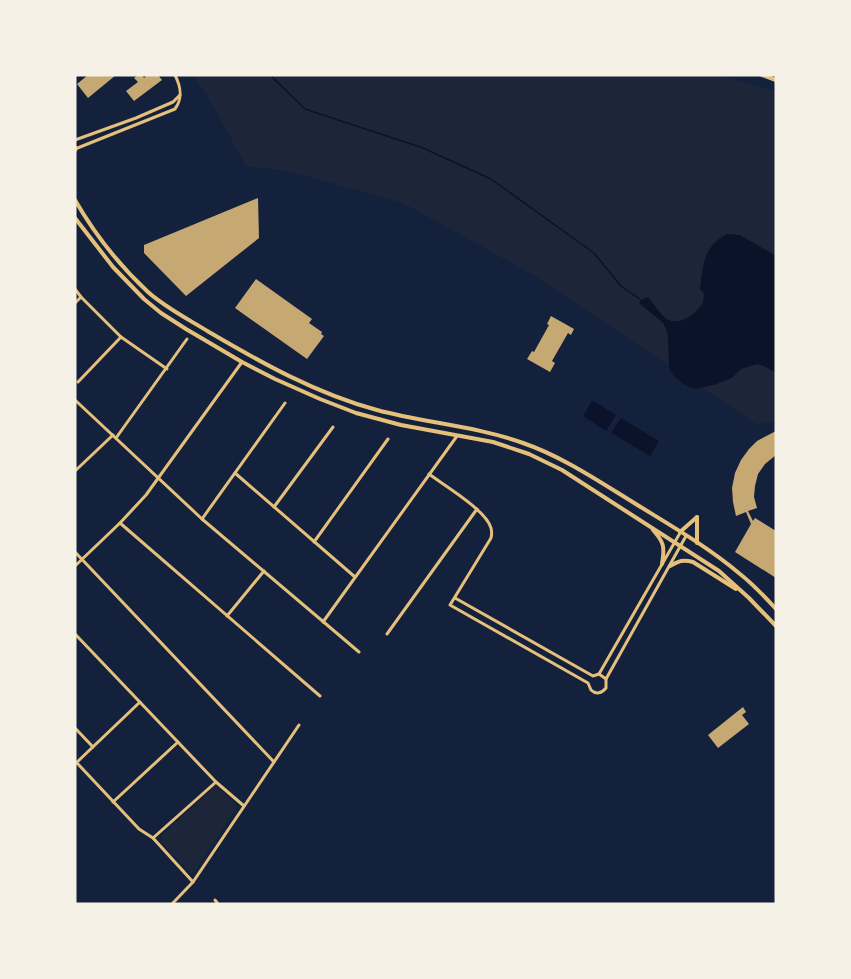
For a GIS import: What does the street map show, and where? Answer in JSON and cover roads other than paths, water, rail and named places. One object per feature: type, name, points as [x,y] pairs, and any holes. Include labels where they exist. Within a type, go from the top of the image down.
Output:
[{"type":"street","points":[[75,149],[175,109],[180,102],[181,93],[175,75]]},
{"type":"street","points":[[762,75],[776,80]]},
{"type":"street","points":[[75,140],[173,102],[181,93]]},
{"type":"street","points":[[75,200],[99,237],[128,272],[150,293],[169,308],[249,355],[299,380],[374,410],[475,429],[524,443],[550,454],[697,543],[740,573],[776,609]]},
{"type":"street","points":[[75,218],[113,267],[144,299],[161,313],[242,362],[320,399],[356,413],[401,425],[493,442],[529,454],[561,470],[719,571],[776,626]]},
{"type":"street","points":[[75,289],[120,337],[167,369]]},
{"type":"street","points":[[75,303],[81,297]]},
{"type":"street","points":[[78,382],[120,337]]},
{"type":"street","points":[[116,438],[187,339]]},
{"type":"street","points":[[75,566],[146,495],[242,362]]},
{"type":"street","points":[[75,400],[202,519],[359,652]]},
{"type":"street","points":[[202,519],[285,403]]},
{"type":"street","points":[[274,507],[333,427]]},
{"type":"street","points":[[75,471],[113,435]]},
{"type":"street","points":[[323,622],[458,435]]},
{"type":"street","points":[[314,542],[388,440]]},
{"type":"street","points":[[235,473],[355,577]]},
{"type":"street","points":[[429,474],[477,509],[489,522],[491,528],[491,538],[450,605],[588,683],[591,690],[599,693],[606,688],[606,679],[686,536]]},
{"type":"street","points":[[387,634],[477,509]]},
{"type":"street","points":[[588,683],[592,676],[599,674],[680,532],[698,517],[697,543]]},
{"type":"street","points":[[120,523],[320,696]]},
{"type":"street","points":[[648,525],[662,540],[664,550],[662,564]]},
{"type":"street","points":[[75,552],[274,762]]},
{"type":"street","points":[[670,566],[679,561],[693,562],[749,598]]},
{"type":"street","points":[[227,616],[264,571]]},
{"type":"street","points":[[454,598],[592,676]]},
{"type":"street","points":[[75,634],[216,782],[244,806]]},
{"type":"street","points":[[599,674],[606,679]]},
{"type":"street","points":[[140,702],[76,764],[139,829],[153,838],[193,882]]},
{"type":"street","points":[[172,904],[193,882],[299,725]]},
{"type":"street","points":[[75,728],[93,747]]},
{"type":"street","points":[[113,802],[178,742]]},
{"type":"street","points":[[153,838],[216,782]]},
{"type":"waterway","points":[[270,75],[305,109],[423,148],[491,179],[594,253],[621,286],[641,300]]}]
